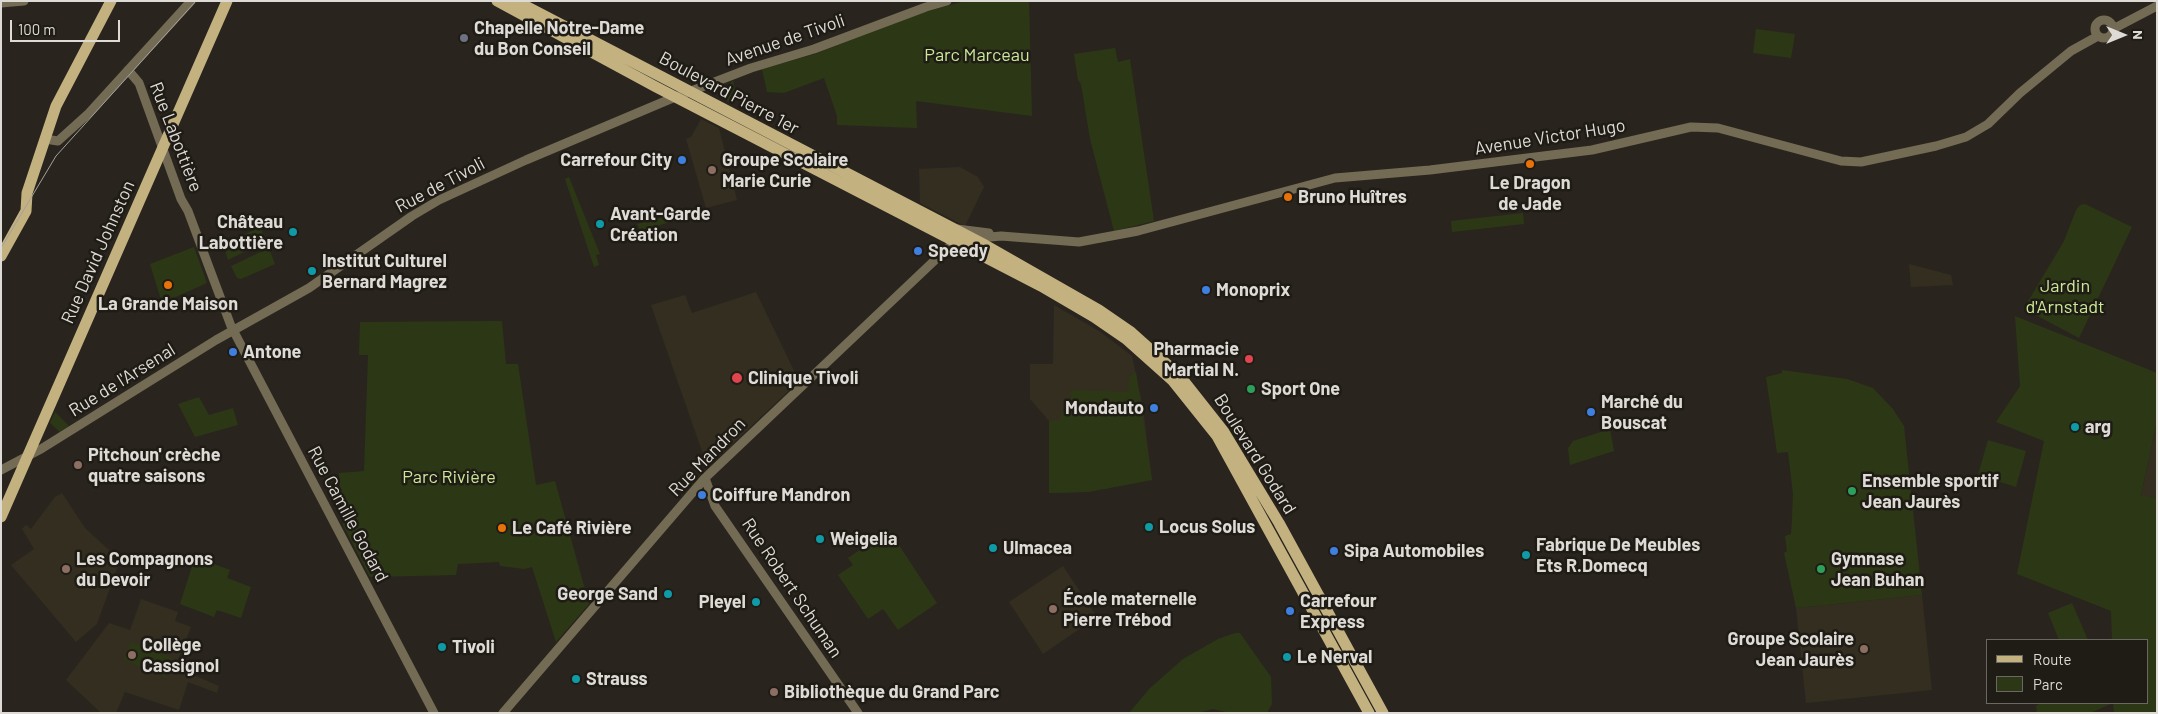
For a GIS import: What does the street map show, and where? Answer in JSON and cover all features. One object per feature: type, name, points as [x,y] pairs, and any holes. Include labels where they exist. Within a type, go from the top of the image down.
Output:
[{"type":"main road","points":[[1,256],[26,211],[27,193],[56,106],[111,1]]},
{"type":"main road","name":"Rue David Johnston","points":[[1,517],[227,1]]},
{"type":"main road","name":"Boulevard Pierre 1er","points":[[497,1],[954,242]]},
{"type":"main road","name":"Boulevard Pierre 1er","points":[[516,1],[604,49],[691,91],[755,127],[953,228]]},
{"type":"main road","name":"Boulevard Godard","points":[[953,228],[1116,320],[1163,359],[1196,394],[1224,432],[1267,503],[1383,713]]},
{"type":"main road","name":"Boulevard Godard","points":[[954,242],[1094,317],[1157,365],[1184,393],[1225,448],[1266,527],[1369,713]]},
{"type":"street","points":[[1,3],[24,1]]},
{"type":"street","points":[[44,139],[58,141],[89,113],[191,1]]},
{"type":"street","name":"Avenue de Tivoli","points":[[676,97],[751,68],[814,49],[926,6],[947,1]]},
{"type":"street","points":[[2113,29],[2109,21],[2100,20],[2094,28],[2098,36],[2109,36],[2113,29],[2157,6]]},
{"type":"street","name":"Avenue Victor Hugo","points":[[953,228],[1001,236],[1079,242],[1138,231],[1335,178],[1430,170],[1592,150],[1691,127],[1718,128],[1841,161],[1861,162],[1936,146],[1966,137],[1988,124],[2071,51],[2098,36]]},
{"type":"street","name":"Rue Labottière","points":[[128,70],[139,83],[162,149],[234,330]]},
{"type":"street","points":[[691,91],[691,104]]},
{"type":"street","name":"Rue de Tivoli","points":[[234,330],[309,288],[412,216],[439,200],[517,163],[676,97]]},
{"type":"street","points":[[953,228],[954,242]]},
{"type":"street","name":"Avenue Victor Hugo","points":[[954,242],[972,238],[1001,236]]},
{"type":"street","name":"Rue Mandron","points":[[503,713],[705,478],[954,242]]},
{"type":"street","name":"Rue de l'Arsenal","points":[[1,470],[28,457],[234,330]]},
{"type":"street","name":"Rue Camille Godard","points":[[234,330],[434,713]]},
{"type":"street","name":"Rue Robert Schuman","points":[[705,478],[715,506],[858,713]]},
{"type":"shaded area","name":"Groupe Scolaire Marie Curie","points":[[701,119],[719,128],[737,200],[706,208],[686,139],[691,137]]},
{"type":"shaded area","points":[[960,167],[978,177],[984,187],[965,226],[920,203],[919,169]]},
{"type":"shaded area","points":[[1909,264],[1951,275],[1953,285],[1911,287]]},
{"type":"shaded area","name":"Clinique Tivoli","points":[[756,292],[799,381],[713,462],[705,460],[651,305],[685,295],[692,313]]},
{"type":"shaded area","points":[[1054,305],[1099,331],[1132,356],[1143,408],[1152,480],[1088,492],[1049,493],[1049,421],[1030,399],[1030,364],[1053,364]]},
{"type":"shaded area","points":[[2157,421],[2157,498],[2141,496]]},
{"type":"shaded area","name":"Les Compagnons du Devoir","points":[[62,493],[85,528],[120,560],[97,624],[76,642],[11,565],[34,549],[22,529],[26,525],[31,529],[55,497]]},
{"type":"shaded area","name":"École maternelle Pierre Trébod","points":[[1063,566],[1097,617],[1043,654],[1009,602]]},
{"type":"shaded area","name":"Groupe Scolaire Jean Jaurès","points":[[1922,595],[1932,690],[1806,703],[1796,608]]},
{"type":"shaded area","name":"Collège Cassignol","points":[[141,599],[178,612],[175,621],[191,627],[175,667],[219,686],[217,693],[188,682],[179,710],[125,692],[116,713],[101,713],[66,680],[109,623],[130,630]]},
{"type":"green space","name":"Parc Marceau","points":[[965,1],[1029,1],[1032,116],[916,101],[917,128],[837,125],[837,116],[824,78],[784,93],[767,92],[762,69],[815,54],[918,14]]},
{"type":"green space","points":[[1756,29],[1795,34],[1791,58],[1753,53]]},
{"type":"green space","points":[[1115,48],[1118,62],[1130,59],[1154,221],[1114,231],[1090,139],[1074,54]]},
{"type":"green space","points":[[733,80],[736,94],[731,104],[726,100],[725,91]]},
{"type":"green space","points":[[569,177],[600,254],[596,255],[599,265],[594,267],[565,179]]},
{"type":"green space","name":"Jardin d'Arnstadt","points":[[2085,204],[2132,227],[2079,338],[2030,312],[2027,309],[2027,303],[2064,241],[2076,210],[2080,205]]},
{"type":"green space","points":[[1523,213],[1524,224],[1452,232],[1451,221]]},
{"type":"green space","points":[[672,214],[674,220],[640,231],[637,224]]},
{"type":"green space","points":[[258,228],[261,229],[266,241],[228,260],[223,244]]},
{"type":"green space","points":[[194,247],[207,283],[162,303],[150,264]]},
{"type":"green space","points":[[269,248],[275,264],[241,279],[237,278],[231,266]]},
{"type":"green space","points":[[2015,316],[2157,373],[2157,421],[2141,495],[2157,498],[2157,713],[2114,713],[2113,704],[2148,704],[2148,639],[2112,639],[2111,611],[2017,574],[2044,441],[1996,422],[2020,386]]},
{"type":"green space","name":"Parc Rivière","points":[[502,321],[506,364],[518,364],[536,485],[555,481],[589,604],[556,642],[532,567],[524,569],[500,566],[499,562],[458,564],[456,575],[370,577],[343,525],[339,473],[364,471],[368,355],[359,355],[360,322]]},
{"type":"green space","name":"Ensemble sportif Jean Jaurès","points":[[1782,370],[1847,379],[1873,388],[1893,409],[1904,426],[1922,595],[1796,608],[1784,553],[1787,551],[1785,536],[1791,534],[1793,494],[1788,452],[1777,453],[1766,377],[1782,373]]},
{"type":"green space","points":[[1136,372],[1152,480],[1088,492],[1049,493],[1049,421],[1060,420],[1062,412],[1071,405],[1071,390],[1128,392],[1129,377]]},
{"type":"green space","points":[[199,397],[209,415],[233,408],[238,425],[195,437],[178,404]]},
{"type":"green space","points":[[55,412],[69,426],[60,432],[50,423]]},
{"type":"green space","points":[[1610,429],[1614,451],[1570,465],[1568,448],[1573,441]]},
{"type":"green space","points":[[1988,440],[2026,451],[2016,487],[1978,475]]},
{"type":"green space","points":[[889,530],[937,603],[898,630],[883,609],[868,619],[838,575],[853,565],[848,558]]},
{"type":"green space","points":[[195,557],[230,570],[227,578],[251,587],[241,618],[217,610],[214,617],[180,604]]},
{"type":"green space","points":[[2072,603],[2088,639],[2059,639],[2048,613]]},
{"type":"green space","points":[[1240,633],[1271,677],[1272,704],[1267,713],[1230,713],[1213,709],[1197,713],[1129,713],[1150,688],[1183,659],[1218,639]]},
{"type":"green space","points":[[131,642],[172,658],[165,677],[124,660]]},
{"type":"green space","points":[[2039,704],[2111,704],[2090,713],[2037,713],[2036,706]]},
{"type":"tram line","points":[[1,248],[56,156],[196,1]]},
{"type":"place","name":"Chapelle Notre-Dame du Bon Conseil","points":[[464,38]]},
{"type":"place","name":"Carrefour City","points":[[682,160]]},
{"type":"place","name":"Le Dragon de Jade","points":[[1530,164]]},
{"type":"place","name":"Groupe Scolaire Marie Curie","points":[[712,170]]},
{"type":"place","name":"Bruno Huîtres","points":[[1288,197]]},
{"type":"place","name":"Avant-Garde Création","points":[[600,224]]},
{"type":"place","name":"Château Labottière","points":[[293,232]]},
{"type":"place","name":"Speedy","points":[[918,251]]},
{"type":"place","name":"Institut Culturel Bernard Magrez","points":[[312,271]]},
{"type":"place","name":"La Grande Maison","points":[[168,285]]},
{"type":"place","name":"Monoprix","points":[[1206,290]]},
{"type":"place","name":"Antone","points":[[233,352]]},
{"type":"place","name":"Pharmacie Martial N.","points":[[1249,359]]},
{"type":"place","name":"Clinique Tivoli","points":[[737,378]]},
{"type":"place","name":"Sport One","points":[[1251,389]]},
{"type":"place","name":"Mondauto","points":[[1154,408]]},
{"type":"place","name":"Marché du Bouscat","points":[[1591,412]]},
{"type":"place","name":"arg","points":[[2075,427]]},
{"type":"place","name":"Pitchoun' crèche quatre saisons","points":[[78,465]]},
{"type":"place","name":"Ensemble sportif Jean Jaurès","points":[[1852,491]]},
{"type":"place","name":"Coiffure Mandron","points":[[702,495]]},
{"type":"place","name":"Locus Solus","points":[[1149,527]]},
{"type":"place","name":"Le Café Rivière","points":[[502,528]]},
{"type":"place","name":"Weigelia","points":[[820,539]]},
{"type":"place","name":"Ulmacea","points":[[993,548]]},
{"type":"place","name":"Sipa Automobiles","points":[[1334,551]]},
{"type":"place","name":"Fabrique De Meubles Ets R.Domecq","points":[[1526,555]]},
{"type":"place","name":"Les Compagnons du Devoir","points":[[66,569]]},
{"type":"place","name":"Gymnase Jean Buhan","points":[[1821,569]]},
{"type":"place","name":"George Sand","points":[[668,594]]},
{"type":"place","name":"Pleyel","points":[[756,602]]},
{"type":"place","name":"École maternelle Pierre Trébod","points":[[1053,609]]},
{"type":"place","name":"Carrefour Express","points":[[1290,611]]},
{"type":"place","name":"Tivoli","points":[[442,647]]},
{"type":"place","name":"Groupe Scolaire Jean Jaurès","points":[[1864,649]]},
{"type":"place","name":"Collège Cassignol","points":[[132,655]]},
{"type":"place","name":"Le Nerval","points":[[1287,657]]},
{"type":"place","name":"Strauss","points":[[576,679]]},
{"type":"place","name":"Bibliothèque du Grand Parc","points":[[774,692]]}]
